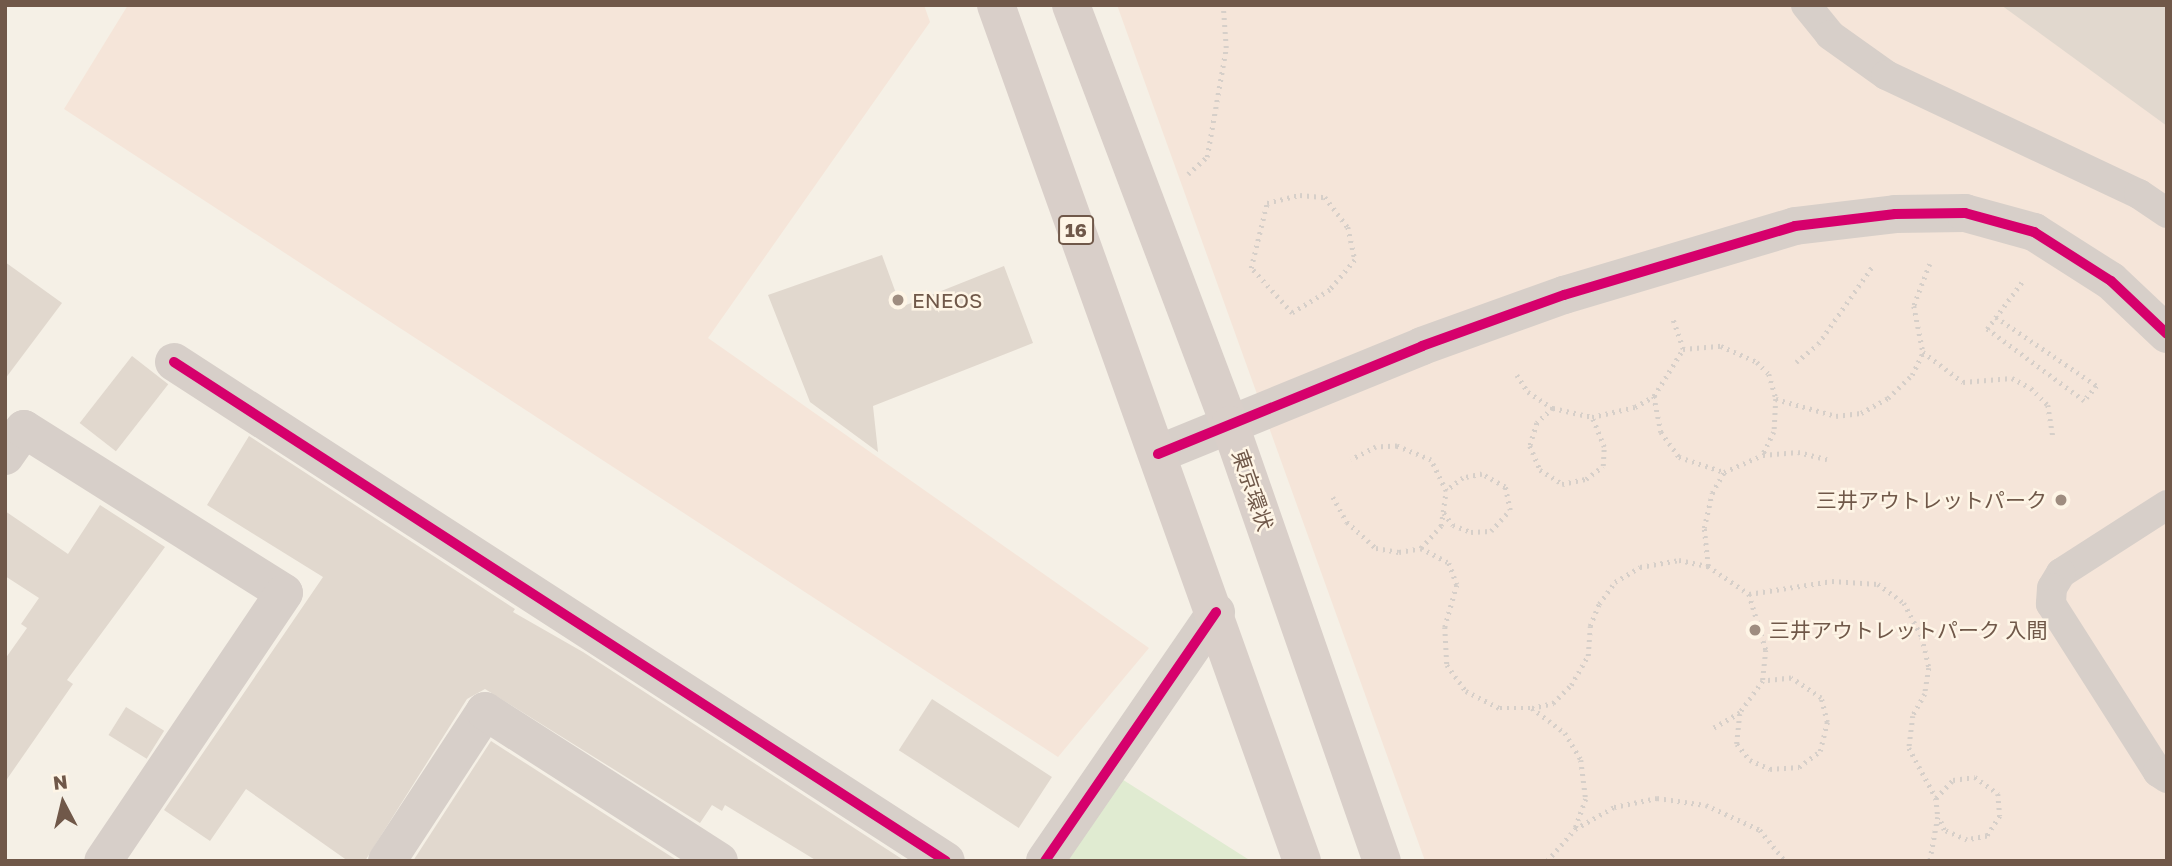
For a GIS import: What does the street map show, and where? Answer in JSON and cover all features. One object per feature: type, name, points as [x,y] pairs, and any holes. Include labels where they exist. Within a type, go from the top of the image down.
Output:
[{"type":"highway","name":"16","points":[[996,5],[1216,612],[1302,861]]},
{"type":"highway","name":"東京環状","points":[[1071,5],[1230,425],[1382,861]]},
{"type":"street","points":[[1158,454],[1422,346],[1685,257],[1796,226],[1895,214],[1965,213],[2034,232],[2111,281],[2167,334]]},
{"type":"street","points":[[174,362],[946,861]]},
{"type":"street","points":[[5,456],[24,429],[284,593],[103,861]]},
{"type":"street","points":[[1045,861],[1216,612]]},
{"type":"street","points":[[387,861],[485,711],[719,861]]},
{"type":"lane","points":[[1806,5],[1830,35],[1886,75],[2139,194],[2167,213]]},
{"type":"lane","points":[[2167,505],[2061,573],[2052,588],[2051,604],[2057,620],[2158,772],[2167,778]]},
{"type":"path","points":[[1181,181],[1207,157],[1226,48],[1223,5]]},
{"type":"path","points":[[1300,195],[1325,197],[1348,227],[1355,260],[1330,290],[1292,313],[1251,268],[1255,237],[1267,203],[1300,195]]},
{"type":"path","points":[[1776,399],[1836,416],[1861,413],[1888,398],[1912,375],[1923,352],[1914,306],[1933,253]]},
{"type":"path","points":[[1797,362],[1818,344],[1880,256]]},
{"type":"path","points":[[1672,317],[1683,349]]},
{"type":"path","points":[[1987,329],[2084,401],[2097,386],[1996,317]]},
{"type":"path","points":[[1683,349],[1721,346],[1758,362],[1769,374],[1776,399],[1774,432],[1763,455]]},
{"type":"path","points":[[1517,375],[1528,392],[1553,408],[1592,416],[1635,407],[1654,396],[1683,349]]},
{"type":"path","points":[[1923,352],[1963,382],[2011,378],[2031,388],[2048,405],[2053,438]]},
{"type":"path","points":[[1654,396],[1661,432],[1679,457],[1724,472]]},
{"type":"path","points":[[1553,408],[1536,423],[1530,446],[1540,470],[1562,484],[1586,480],[1603,466],[1604,447],[1592,416]]},
{"type":"path","points":[[1333,497],[1347,522],[1376,548],[1399,552],[1421,548],[1441,526],[1446,491],[1431,460],[1396,446],[1376,447],[1351,460]]},
{"type":"path","points":[[1709,566],[1704,528],[1712,493],[1724,472],[1763,455],[1798,452],[1827,458]]},
{"type":"path","points":[[1443,512],[1453,524],[1471,532],[1491,531],[1510,510],[1505,486],[1482,474],[1463,478],[1446,491]]},
{"type":"path","points":[[1421,548],[1449,563],[1457,585],[1445,627],[1447,665],[1466,691],[1500,708],[1532,708],[1553,703],[1571,685],[1588,656],[1590,625],[1615,582],[1640,567],[1679,560],[1709,566],[1749,594],[1766,650],[1763,681],[1740,713],[1711,730]]},
{"type":"path","points":[[1749,594],[1832,582],[1878,584],[1904,603],[1922,637],[1928,668],[1925,694],[1913,716],[1909,748],[1936,798],[1938,817],[1930,861]]},
{"type":"path","points":[[1740,713],[1737,744],[1750,760],[1770,769],[1799,768],[1820,751],[1828,722],[1821,698],[1791,678],[1763,681]]},
{"type":"path","points":[[1532,708],[1565,733],[1581,760],[1586,799],[1574,828],[1546,861]]},
{"type":"path","points":[[1936,798],[1953,780],[1975,777],[1998,794],[2000,816],[1987,836],[1967,840],[1944,830],[1938,817]]},
{"type":"path","points":[[1574,828],[1614,807],[1657,798],[1706,805],[1760,830],[1785,861]]},
{"type":"shaded area","points":[[128,5],[924,5],[930,22],[708,338],[1149,648],[1058,757],[64,109]]},
{"type":"shaded area","name":"三井アウトレットパーク 入間","points":[[1117,5],[2167,5],[2167,861],[1425,861]]},
{"type":"green space","points":[[1117,776],[1251,861],[1064,861]]},
{"type":"building","points":[[2001,5],[2167,5],[2167,126]]},
{"type":"building","points":[[882,255],[901,307],[1004,266],[1033,343],[873,406],[878,452],[810,402],[768,295]]},
{"type":"building","points":[[5,262],[62,303],[5,379]]},
{"type":"building","points":[[132,356],[168,384],[116,451],[80,423]]},
{"type":"building","points":[[249,436],[515,609],[513,612],[583,652],[905,861],[817,861],[725,805],[722,811],[712,805],[700,823],[485,689],[467,699],[365,861],[348,861],[246,789],[210,841],[164,810],[323,577],[207,505]]},
{"type":"building","points":[[100,505],[165,547],[67,680],[73,684],[5,782],[5,659],[27,628],[21,624],[39,598],[5,576],[5,511],[68,554]]},
{"type":"building","points":[[932,699],[1052,777],[1019,828],[899,750]]},
{"type":"building","points":[[126,707],[164,731],[147,759],[109,735]]},
{"type":"building","points":[[491,741],[675,859],[413,861]]},
{"type":"cycle path","points":[[1158,454],[1422,346],[1564,295],[1795,226],[1895,214],[1965,213],[2034,232],[2111,281],[2167,334]]},
{"type":"cycle path","points":[[174,362],[946,861]]},
{"type":"cycle path","points":[[1045,861],[1216,612]]},
{"type":"place","name":"ENEOS","points":[[898,300]]},
{"type":"place","name":"三井アウトレットパーク","points":[[2061,500]]},
{"type":"place","name":"三井アウトレットパーク 入間","points":[[1755,630]]}]
